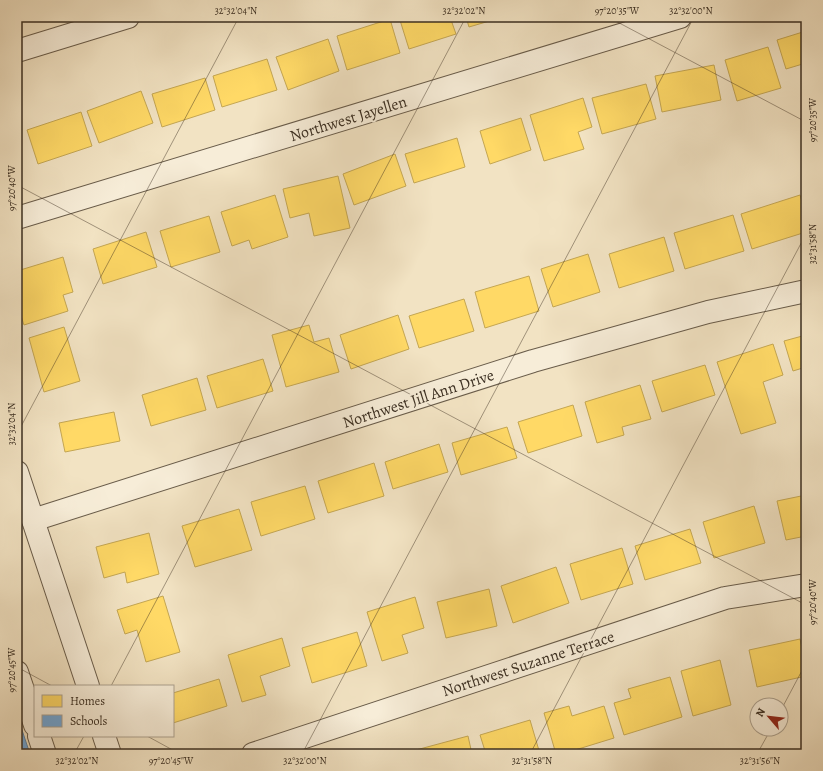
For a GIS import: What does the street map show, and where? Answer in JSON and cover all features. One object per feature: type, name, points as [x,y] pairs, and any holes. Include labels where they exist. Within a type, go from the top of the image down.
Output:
[{"type":"street","points":[[17,51],[128,17]]},
{"type":"street","name":"Northwest Jayellen","points":[[17,218],[680,17]]},
{"type":"street","name":"Northwest Jill Ann Drive","points":[[34,520],[533,361],[708,312],[806,290]]},
{"type":"street","points":[[17,472],[88,685]]},
{"type":"street","name":"Northwest Suzanne Terrace","points":[[253,754],[725,598],[806,586]]},
{"type":"street","points":[[17,672],[34,722]]},
{"type":"street","points":[[39,737],[45,754]]},
{"type":"street","points":[[104,737],[110,754]]},
{"type":"building: Homes","points":[[399,17],[450,17],[456,34],[409,49]]},
{"type":"building: Homes","points":[[466,17],[503,17],[469,27]]},
{"type":"building: Homes","points":[[390,19],[400,53],[347,70],[337,36]]},
{"type":"building: Homes","points":[[806,31],[806,63],[786,69],[777,40]]},
{"type":"building: Homes","points":[[328,39],[339,71],[288,90],[276,57]]},
{"type":"building: Homes","points":[[768,47],[781,88],[737,101],[725,60]]},
{"type":"building: Homes","points":[[267,59],[277,90],[222,107],[213,76]]},
{"type":"building: Homes","points":[[714,65],[721,100],[662,112],[655,76]]},
{"type":"building: Homes","points":[[205,78],[215,110],[162,127],[152,94]]},
{"type":"building: Homes","points":[[646,84],[656,119],[602,134],[592,98]]},
{"type":"building: Homes","points":[[141,91],[153,123],[99,143],[87,111]]},
{"type":"building: Homes","points":[[583,98],[592,127],[578,132],[584,149],[544,161],[530,115]]},
{"type":"building: Homes","points":[[81,112],[92,146],[38,164],[27,130]]},
{"type":"building: Homes","points":[[521,118],[531,150],[490,164],[480,131]]},
{"type":"building: Homes","points":[[457,138],[465,167],[414,183],[405,154]]},
{"type":"building: Homes","points":[[395,154],[406,186],[354,205],[343,174]]},
{"type":"building: Homes","points":[[338,176],[350,228],[314,236],[309,213],[290,218],[283,189]]},
{"type":"building: Homes","points":[[275,195],[288,237],[252,249],[249,240],[232,246],[221,212]]},
{"type":"building: Homes","points":[[800,195],[806,215],[806,232],[752,249],[741,214]]},
{"type":"building: Homes","points":[[733,215],[744,251],[685,269],[674,233]]},
{"type":"building: Homes","points":[[209,216],[220,252],[171,267],[160,231]]},
{"type":"building: Homes","points":[[146,232],[157,267],[103,284],[93,249]]},
{"type":"building: Homes","points":[[664,237],[674,271],[619,288],[609,254]]},
{"type":"building: Homes","points":[[588,254],[600,292],[553,307],[541,269]]},
{"type":"building: Homes","points":[[63,257],[73,292],[63,295],[68,311],[24,325],[17,303],[17,271]]},
{"type":"building: Homes","points":[[529,276],[539,311],[485,328],[475,292]]},
{"type":"building: Homes","points":[[464,299],[474,331],[419,348],[409,316]]},
{"type":"building: Homes","points":[[398,315],[409,349],[351,369],[340,335]]},
{"type":"building: Homes","points":[[309,325],[314,342],[329,338],[339,372],[286,387],[272,335]]},
{"type":"building: Homes","points":[[64,327],[80,381],[44,392],[29,338]]},
{"type":"building: Homes","points":[[806,335],[806,367],[793,371],[784,341]]},
{"type":"building: Homes","points":[[773,344],[783,375],[763,382],[776,423],[741,434],[717,362]]},
{"type":"building: Homes","points":[[263,359],[273,391],[217,408],[207,376]]},
{"type":"building: Homes","points":[[705,365],[715,395],[662,412],[652,381]]},
{"type":"building: Homes","points":[[197,378],[206,410],[151,426],[142,395]]},
{"type":"building: Homes","points":[[640,385],[651,419],[622,427],[624,435],[597,443],[585,402]]},
{"type":"building: Homes","points":[[573,405],[582,436],[528,453],[518,422]]},
{"type":"building: Homes","points":[[114,412],[120,441],[65,452],[59,423]]},
{"type":"building: Homes","points":[[507,427],[517,458],[461,475],[452,443]]},
{"type":"building: Homes","points":[[439,444],[448,472],[393,489],[385,462]]},
{"type":"building: Homes","points":[[374,463],[384,496],[328,513],[318,481]]},
{"type":"building: Homes","points":[[305,486],[315,519],[261,536],[251,502]]},
{"type":"building: Homes","points":[[806,495],[806,536],[786,540],[777,501]]},
{"type":"building: Homes","points":[[754,506],[765,543],[714,558],[703,522]]},
{"type":"building: Homes","points":[[239,509],[252,550],[195,567],[182,526]]},
{"type":"building: Homes","points":[[690,529],[701,563],[645,580],[635,546]]},
{"type":"building: Homes","points":[[149,533],[159,574],[127,583],[125,572],[104,578],[96,547]]},
{"type":"building: Homes","points":[[622,548],[633,584],[581,600],[570,564]]},
{"type":"building: Homes","points":[[556,567],[569,603],[513,623],[501,586]]},
{"type":"building: Homes","points":[[489,589],[497,626],[446,638],[437,602]]},
{"type":"building: Homes","points":[[163,596],[180,652],[146,662],[137,630],[125,634],[117,610]]},
{"type":"building: Homes","points":[[415,597],[424,628],[402,635],[408,653],[382,661],[367,612]]},
{"type":"building: Homes","points":[[357,632],[367,666],[312,683],[302,648]]},
{"type":"building: Homes","points":[[282,638],[290,666],[260,676],[266,695],[242,702],[228,655]]},
{"type":"building: Homes","points":[[800,639],[806,668],[806,676],[757,687],[749,650]]},
{"type":"building: Homes","points":[[720,660],[731,705],[693,716],[681,671]]},
{"type":"building: Homes","points":[[670,677],[682,717],[624,735],[614,703],[631,698],[628,689]]},
{"type":"building: Homes","points":[[219,679],[227,706],[174,723],[174,693]]},
{"type":"building: Homes","points":[[569,706],[572,716],[604,706],[614,738],[562,754],[556,754],[544,713]]},
{"type":"building: Homes","points":[[530,720],[540,754],[486,754],[480,735]]},
{"type":"building: Homes","points":[[468,736],[472,754],[417,754],[416,750]]},
{"type":"building: Schools","points":[[17,715],[30,754],[17,754]]}]
